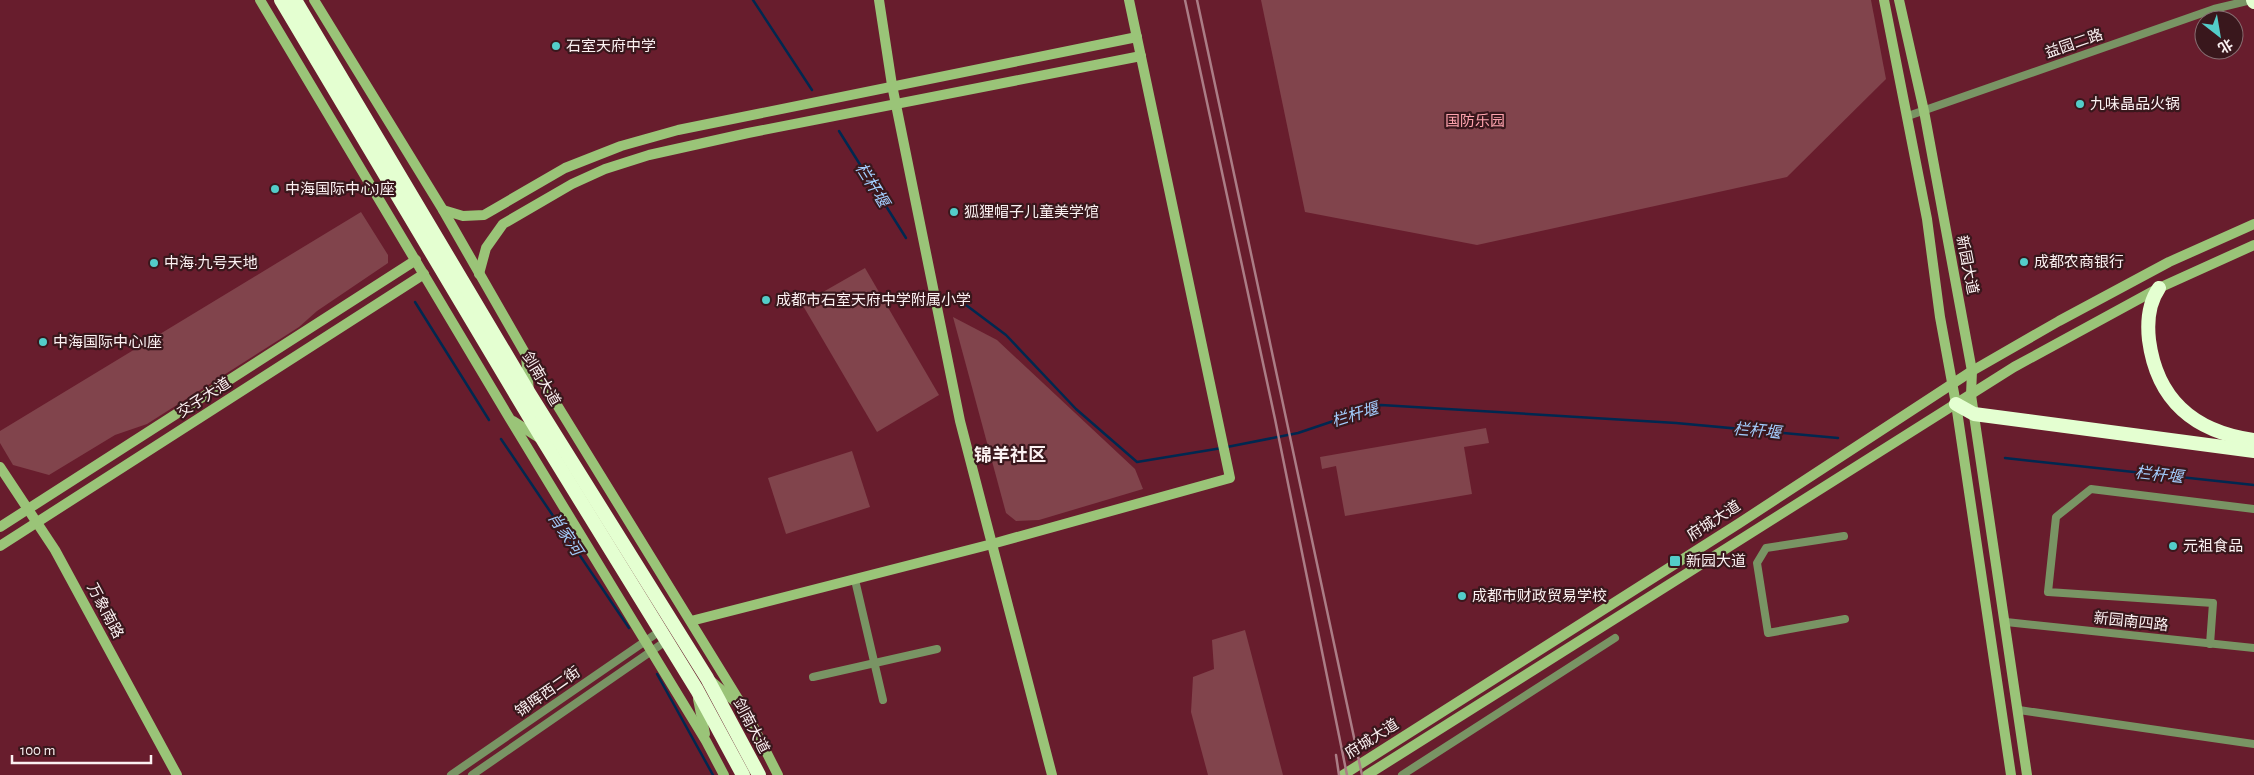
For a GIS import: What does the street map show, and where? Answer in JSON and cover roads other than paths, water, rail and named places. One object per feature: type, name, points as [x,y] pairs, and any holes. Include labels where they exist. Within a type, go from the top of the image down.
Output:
[{"type":"highway","name":"剑南大道","points":[[281,0],[543,440],[697,690],[743,775]]},
{"type":"highway","name":"剑南大道","points":[[295,0],[530,393],[707,678],[759,775]]},
{"type":"highway","points":[[2159,288],[2150,304],[2148,329],[2155,368],[2164,387],[2177,406],[2192,418],[2220,433],[2254,440]]},
{"type":"highway","points":[[1956,404],[1974,414],[2254,451]]},
{"type":"street","points":[[260,0],[510,419],[706,741],[724,775]]},
{"type":"street","points":[[314,0],[442,210],[525,353],[745,710],[778,775]]},
{"type":"street","points":[[879,0],[892,85],[960,421],[1052,775]]},
{"type":"street","points":[[691,621],[992,544],[1230,478],[1129,0]]},
{"type":"street","points":[[1884,0],[1927,219],[1940,317],[1953,384],[2011,775]]},
{"type":"street","name":"新园大道","points":[[1899,0],[1924,111],[1972,371],[1971,394],[2019,710],[2027,775]]},
{"type":"street","points":[[2212,0],[2214,10]]},
{"type":"street","name":"益园二路","points":[[2214,10],[2253,1]]},
{"type":"street","name":"益园二路","points":[[1908,116],[2194,17]]},
{"type":"street","points":[[442,210],[463,216],[484,215],[565,168],[621,146],[678,130],[892,85],[1137,37]]},
{"type":"street","points":[[479,274],[486,248],[491,238],[503,224],[572,184],[605,169],[673,148],[1141,56]]},
{"type":"street","name":"府城大道","points":[[1343,775],[1738,524],[1972,371],[2058,321],[2169,262],[2254,224]]},
{"type":"street","name":"府城大道","points":[[1367,775],[2014,367],[2159,288],[2254,244]]},
{"type":"street","name":"交子大道","points":[[0,527],[416,260]]},
{"type":"street","name":"交子大道","points":[[0,546],[424,274]]},
{"type":"street","points":[[525,353],[530,393]]},
{"type":"street","points":[[510,419],[543,440]]},
{"type":"street","name":"万象南路","points":[[0,467],[55,550],[177,775]]},
{"type":"street","points":[[2210,644],[2212,603],[2048,592],[2056,517],[2091,489],[2254,509]]},
{"type":"street","points":[[1844,536],[1766,548],[1757,563],[1768,633],[1845,619]]},
{"type":"street","points":[[855,580],[883,700]]},
{"type":"street","name":"新园南四路","points":[[2006,622],[2254,648]]},
{"type":"street","name":"锦晖西二街","points":[[451,775],[663,636]]},
{"type":"street","points":[[1402,775],[1615,638]]},
{"type":"street","name":"锦晖西二街","points":[[472,775],[648,646]]},
{"type":"street","points":[[813,677],[937,649]]},
{"type":"street","points":[[707,678],[745,710]]},
{"type":"street","points":[[697,690],[706,741]]},
{"type":"street","points":[[2019,710],[2254,744]]},
{"type":"waterway","name":"栏杆堰","points":[[753,0],[812,90]]},
{"type":"waterway","name":"栏杆堰","points":[[839,131],[906,238]]},
{"type":"waterway","name":"肖家河","points":[[415,302],[489,420]]},
{"type":"waterway","name":"栏杆堰","points":[[966,305],[1006,335],[1076,409],[1137,462],[1222,448]]},
{"type":"waterway","name":"栏杆堰","points":[[1227,447],[1298,433],[1381,405],[1676,423],[1838,438]]},
{"type":"waterway","name":"肖家河","points":[[501,439],[629,628]]},
{"type":"waterway","name":"栏杆堰","points":[[2005,458],[2254,485]]},
{"type":"waterway","name":"肖家河","points":[[657,674],[713,775]]},
{"type":"railway","points":[[1185,0],[1275,419],[1347,775]]},
{"type":"railway","points":[[1197,0],[1362,775]]},
{"type":"railway","points":[[1336,755],[1339,775]]},
{"type":"place","name":"石室天府中学","points":[[556,46]]},
{"type":"place","name":"九味晶品火锅","points":[[2080,104]]},
{"type":"place","name":"中海国际中心J座","points":[[275,189]]},
{"type":"place","name":"狐狸帽子儿童美学馆","points":[[954,212]]},
{"type":"place","name":"成都农商银行","points":[[2024,262]]},
{"type":"place","name":"中海·九号天地","points":[[154,263]]},
{"type":"place","name":"成都市石室天府中学附属小学","points":[[766,300]]},
{"type":"place","name":"中海国际中心I座","points":[[43,342]]},
{"type":"place","name":"元祖食品","points":[[2173,546]]},
{"type":"place","name":"新园大道","points":[[1675,561]]},
{"type":"place","name":"成都市财政贸易学校","points":[[1462,596]]},
{"type":"district","name":"锦羊社区","points":[[1010,456]]},
{"type":"park label","name":"国防乐园","points":[[1475,121]]}]
